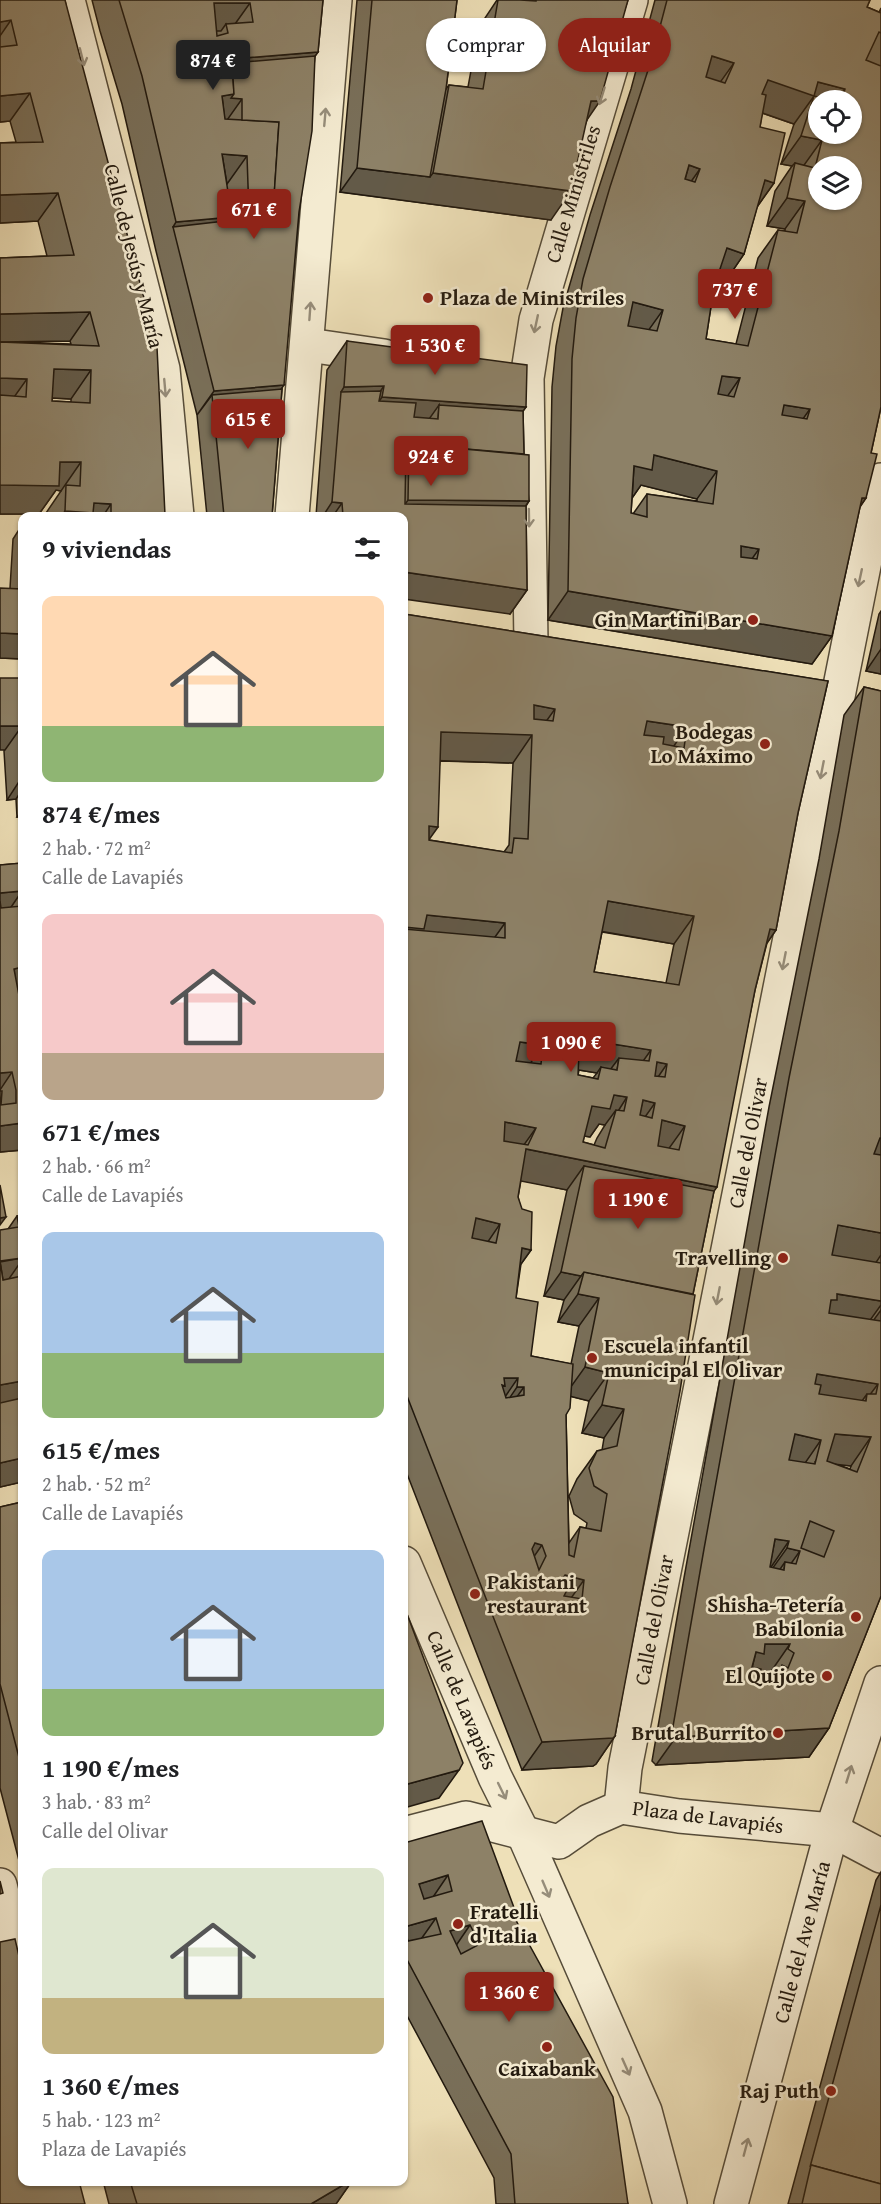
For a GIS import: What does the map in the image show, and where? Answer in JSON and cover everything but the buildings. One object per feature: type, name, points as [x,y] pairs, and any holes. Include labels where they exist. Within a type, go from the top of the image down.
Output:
[{"type":"street","name":"Calle de Jesús y María","points":[[68,0],[163,369],[177,512]]},
{"type":"street","points":[[292,512],[335,0]]},
{"type":"street","name":"Calle Ministriles","points":[[531,643],[512,375],[536,320],[631,0]]},
{"type":"street","points":[[308,345],[398,358]]},
{"type":"street","name":"Calle del Olivar","points":[[621,1807],[627,1756],[881,480]]},
{"type":"street","points":[[496,638],[566,648]]},
{"type":"street","name":"Calle de Lavapiés","points":[[408,1572],[495,1778],[524,1835]]},
{"type":"street","name":"Calle del Ave María","points":[[731,2204],[832,1830],[877,1703]]},
{"type":"street","name":"Plaza de Lavapiés","points":[[408,1833],[466,1818],[524,1835],[559,1842],[589,1821],[621,1807],[679,1816],[832,1830]]},
{"type":"street","points":[[832,1830],[881,1856]]},
{"type":"street","points":[[524,1835],[645,2111],[670,2204]]},
{"type":"street","points":[[0,1885],[18,1959]]},
{"type":"place","name":"Plaza de Ministriles","points":[[428,298]]},
{"type":"place","name":"Gin Martini Bar","points":[[753,620]]},
{"type":"place","name":"Bodegas Lo Máximo","points":[[765,744]]},
{"type":"place","name":"Travelling","points":[[783,1258]]},
{"type":"place","name":"Escuela infantil municipal El Olivar","points":[[592,1358]]},
{"type":"place","name":"Pakistani restaurant","points":[[475,1594]]},
{"type":"place","name":"Shisha-Tetería Babilonia","points":[[856,1617]]},
{"type":"place","name":"El Quijote","points":[[827,1676]]},
{"type":"place","name":"Brutal Burrito","points":[[778,1733]]},
{"type":"place","name":"Fratelli d'Italia","points":[[458,1924]]},
{"type":"place","name":"Caixabank","points":[[547,2047]]},
{"type":"place","name":"Raj Puth","points":[[831,2091]]}]
